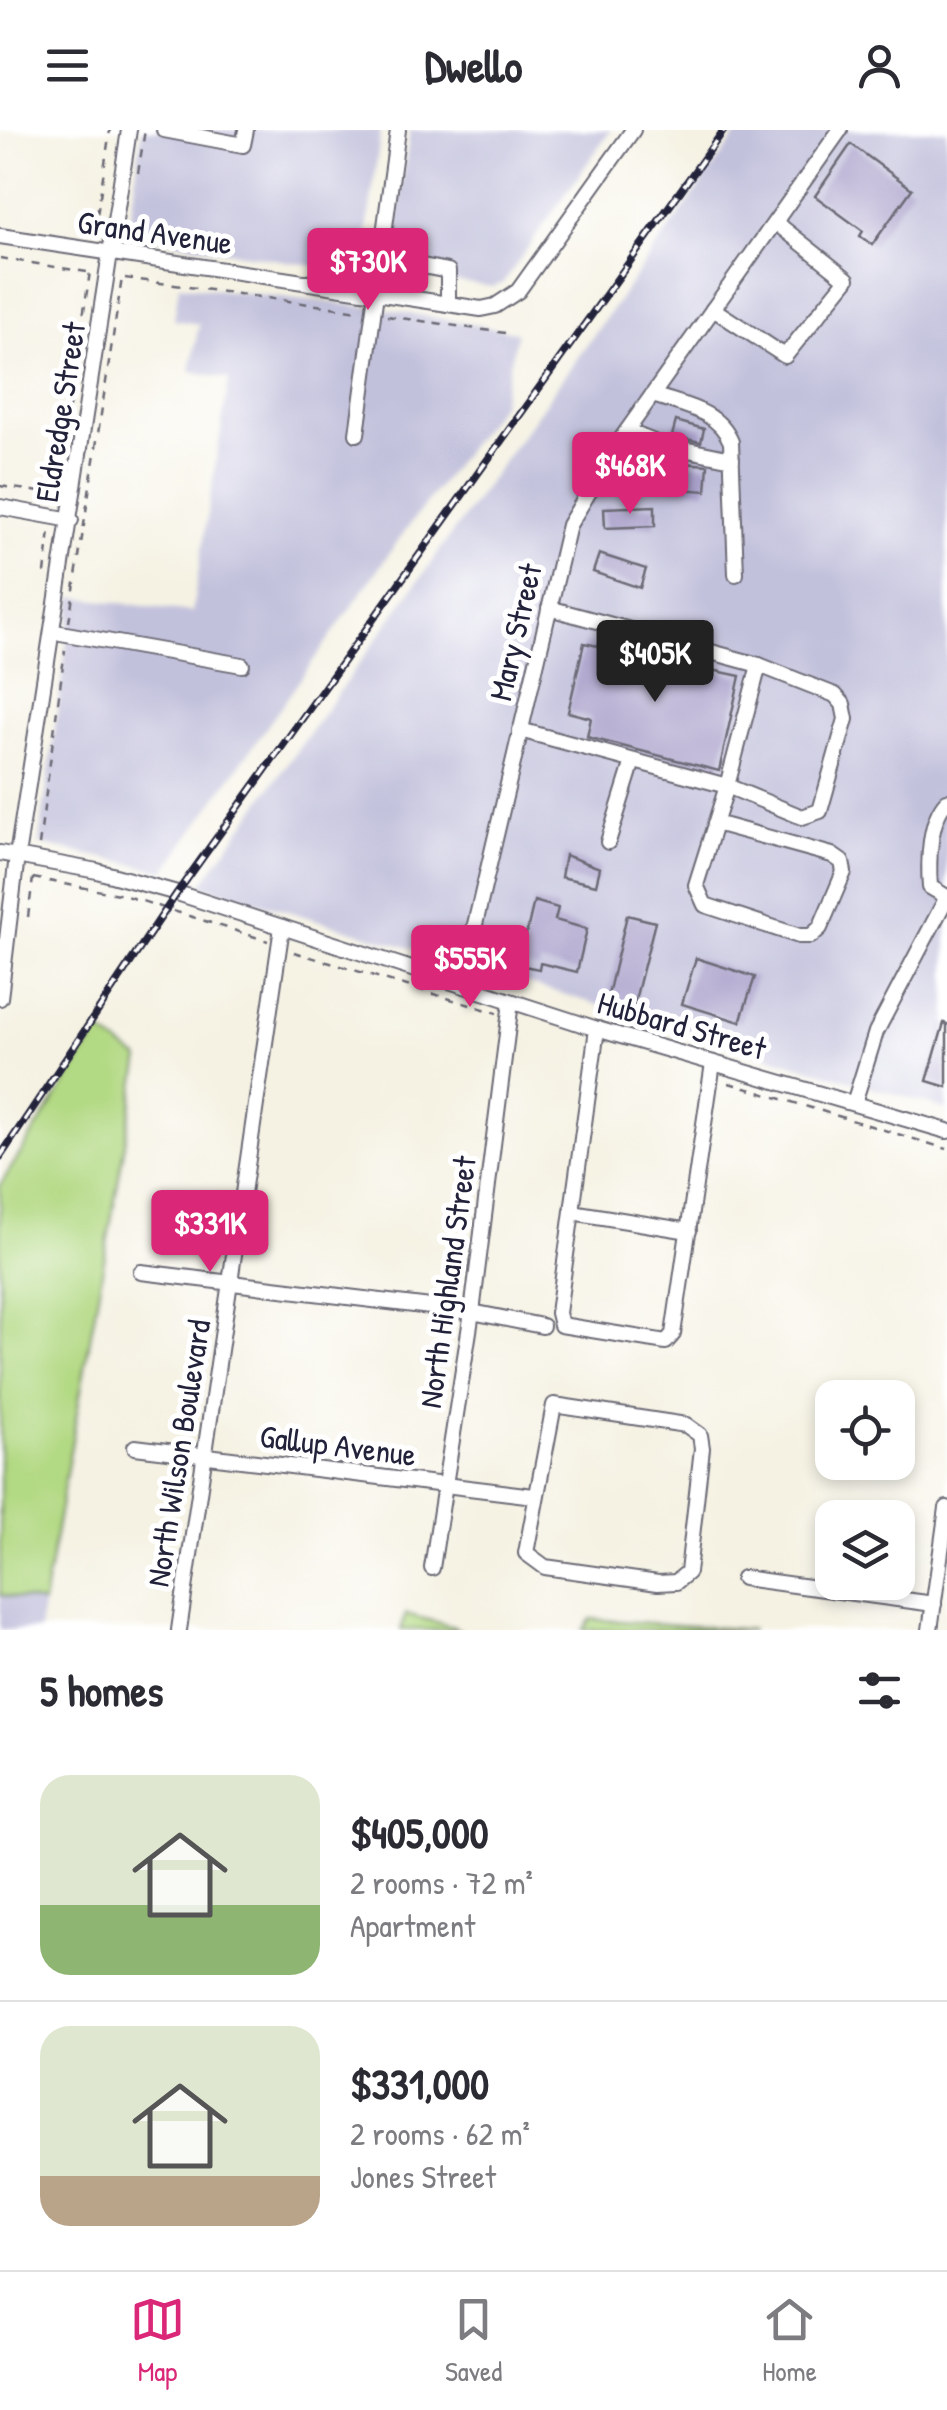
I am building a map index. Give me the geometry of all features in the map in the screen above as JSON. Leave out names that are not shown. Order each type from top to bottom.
[{"type":"street","name":"Eldredge Street","points":[[0,998],[17,856],[61,633],[70,520],[115,277],[112,253],[128,130]]},
{"type":"street","points":[[164,130],[244,144],[246,130]]},
{"type":"street","points":[[356,434],[398,130]]},
{"type":"street","name":"Grand Avenue","points":[[0,236],[448,304],[496,306],[518,291],[633,130]]},
{"type":"street","name":"Mary Street","points":[[460,984],[569,525],[627,430],[840,130]]},
{"type":"street","points":[[714,309],[785,356],[847,278],[776,222]]},
{"type":"street","points":[[392,260],[448,271],[448,304]]},
{"type":"street","points":[[653,395],[710,414],[724,426],[732,459],[736,574]]},
{"type":"street","points":[[627,430],[659,444],[732,459]]},
{"type":"street","points":[[0,507],[70,520]]},
{"type":"street","points":[[520,730],[726,786],[802,817],[820,810],[846,719],[843,704],[835,694],[759,665],[549,608]]},
{"type":"street","points":[[61,633],[242,665]]},
{"type":"street","points":[[715,823],[832,855],[842,862],[844,872],[820,928],[811,936],[799,936],[706,906],[696,884],[759,665]]},
{"type":"street","points":[[608,842],[633,760]]},
{"type":"street","points":[[854,1103],[876,1032],[947,897],[930,887],[928,862],[946,799]]},
{"type":"street","name":"Hubbard Street","points":[[0,853],[97,871],[460,984],[510,1009],[597,1029],[712,1071],[854,1103],[947,1131]]},
{"type":"street","name":"North Wilson Boulevard","points":[[179,1630],[282,927]]},
{"type":"street","name":"North Highland Street","points":[[432,1568],[472,1312],[510,1009]]},
{"type":"street","points":[[597,1029],[558,1313],[561,1326],[666,1342],[672,1334],[712,1071]]},
{"type":"street","points":[[572,1212],[688,1231]]},
{"type":"street","points":[[141,1272],[472,1312],[542,1326]]},
{"type":"street","points":[[554,1405],[686,1425],[700,1435],[702,1448],[688,1572],[676,1582],[546,1567],[526,1553],[534,1496],[554,1405]]},
{"type":"street","name":"Gallup Avenue","points":[[135,1447],[534,1496]]},
{"type":"street","points":[[930,1630],[947,1508]]},
{"type":"street","points":[[743,1578],[934,1604]]},
{"type":"path","points":[[95,229],[110,130]]},
{"type":"path","points":[[0,258],[90,272],[52,516]]},
{"type":"path","points":[[36,860],[61,633],[115,277],[505,334]]},
{"type":"path","points":[[0,486],[55,494]]},
{"type":"path","points":[[28,916],[34,878],[123,895],[279,945],[510,1009]]},
{"type":"path","points":[[712,1071],[947,1149]]},
{"type":"shaded area","points":[[142,130],[381,130],[361,274],[128,234]]},
{"type":"shaded area","points":[[410,130],[611,130],[503,283],[493,287],[390,272]]},
{"type":"shaded area","points":[[740,130],[947,130],[947,1110],[201,885]]},
{"type":"shaded area","points":[[179,285],[384,309],[517,332],[501,404],[405,531],[165,871],[39,844],[73,597],[192,612],[229,379],[190,371],[199,324],[174,320]]},
{"type":"shaded area","points":[[0,1482],[61,1491],[39,1630],[0,1630]]},
{"type":"green space","points":[[99,1031],[140,1059],[43,1603],[0,1595],[0,1185]]},
{"type":"green space","points":[[406,1614],[454,1627],[459,1630],[401,1630]]},
{"type":"green space","points":[[591,1619],[752,1630],[583,1630]]},
{"type":"building","points":[[851,144],[912,189],[872,245],[860,236],[863,231],[815,196]]},
{"type":"building","points":[[676,421],[704,429],[701,442],[672,436]]},
{"type":"building","points":[[655,461],[708,465],[706,491],[653,487]]},
{"type":"building","points":[[655,506],[655,526],[605,528],[604,508]]},
{"type":"building","points":[[599,554],[646,569],[640,588],[593,572]]},
{"type":"building","points":[[584,643],[740,676],[719,771],[587,737],[591,718],[568,712]]},
{"type":"building","points":[[565,855],[600,868],[596,885],[561,877]]},
{"type":"building","points":[[534,901],[558,908],[555,920],[587,929],[577,972],[540,963],[539,969],[519,965]]},
{"type":"building","points":[[627,915],[655,922],[632,1012],[607,999]]},
{"type":"building","points":[[696,958],[755,977],[740,1022],[682,1004]]},
{"type":"building","points":[[944,1023],[947,1024],[947,1087],[927,1081]]},
{"type":"railway","points":[[0,1157],[177,893],[724,130]]}]
